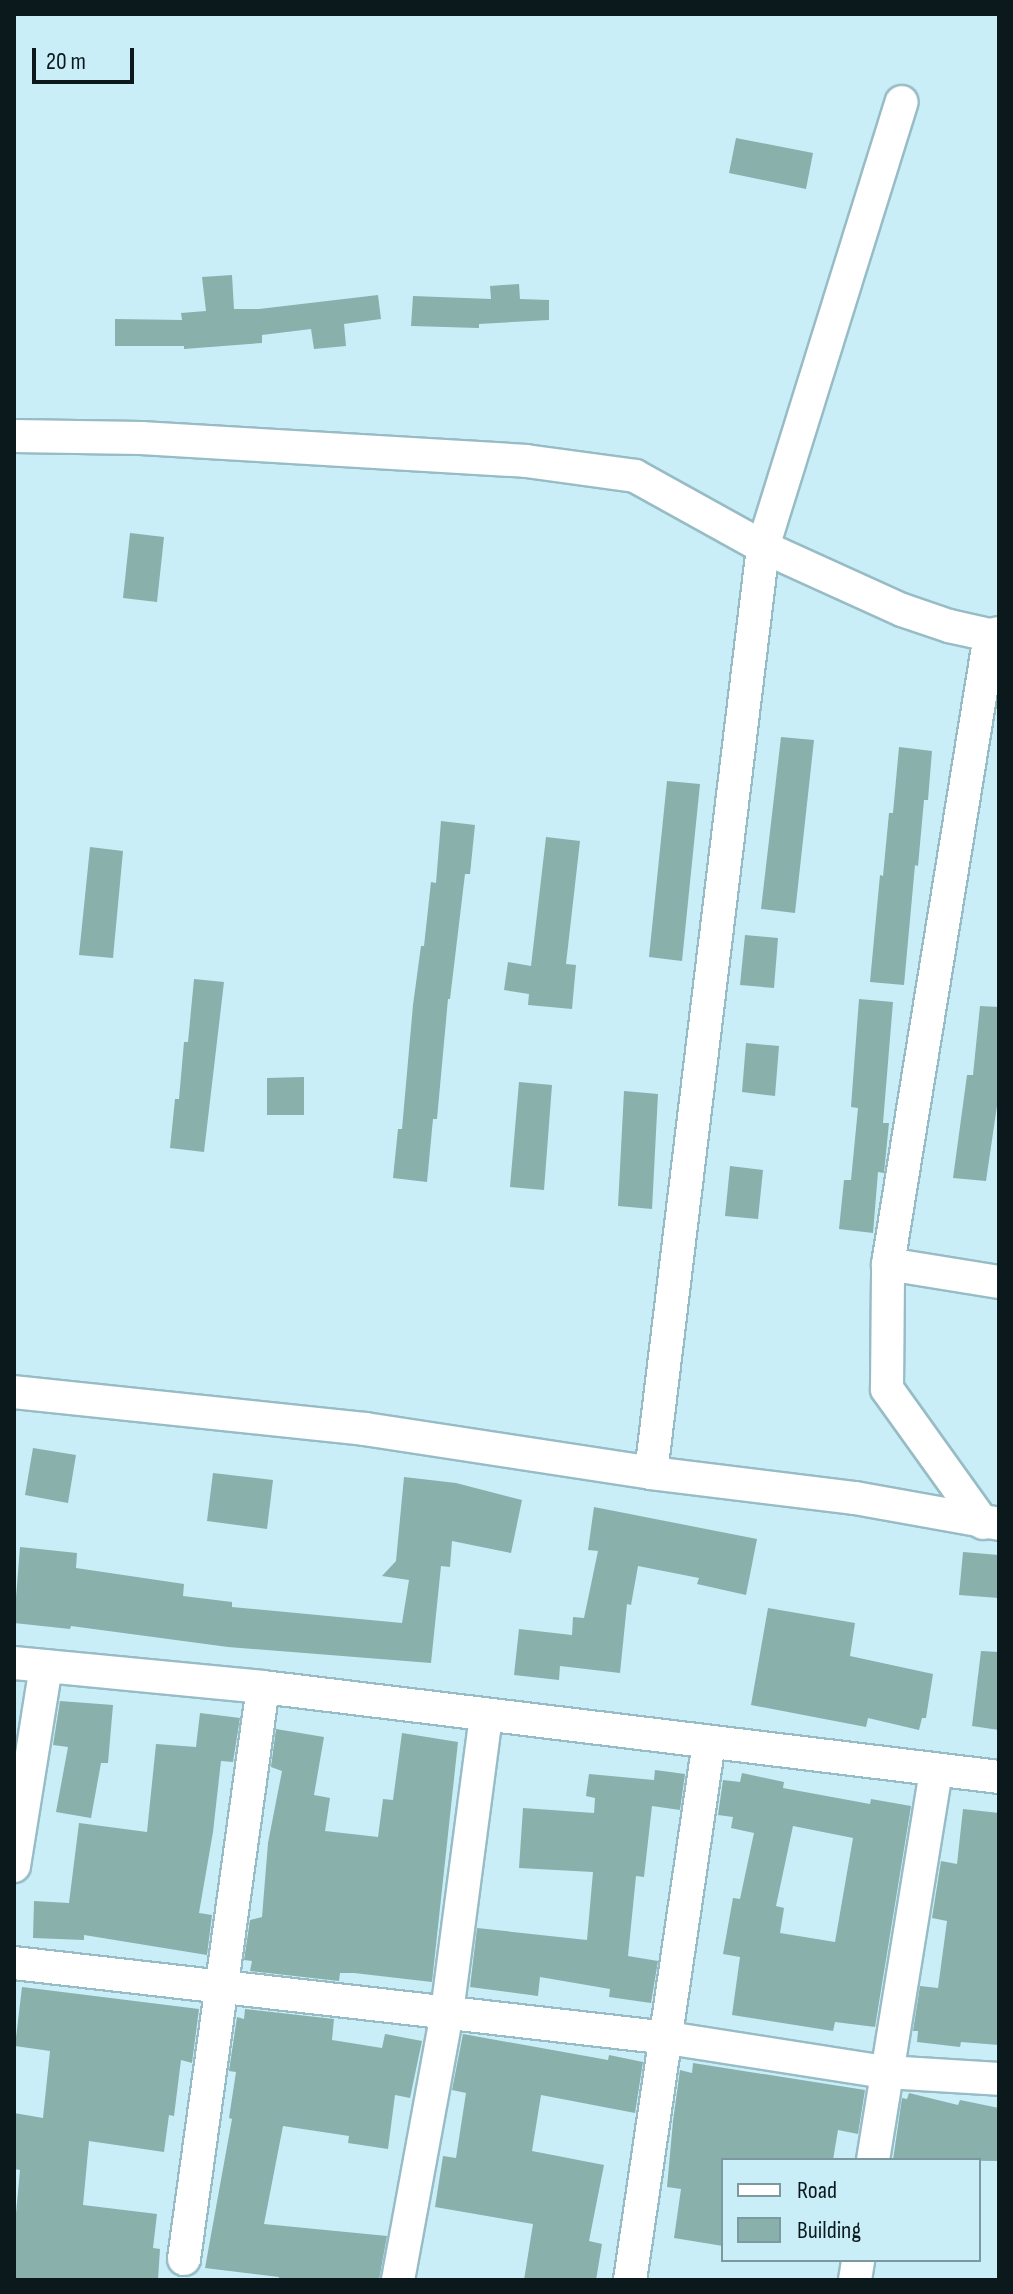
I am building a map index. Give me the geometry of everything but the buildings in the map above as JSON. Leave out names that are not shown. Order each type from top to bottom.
[{"type":"street","points":[[651,1473],[763,547],[902,102]]},
{"type":"street","points":[[14,436],[141,438],[526,461],[635,476],[763,547],[902,610],[994,634],[989,701],[888,1264],[887,1389],[991,1523]]},
{"type":"street","points":[[888,1264],[999,1282]]},
{"type":"street","points":[[14,1392],[365,1429],[651,1473],[855,1498],[991,1523]]},
{"type":"street","points":[[14,1663],[263,1687],[999,1777]]},
{"type":"street","points":[[14,1866],[46,1667]]},
{"type":"street","points":[[184,2259],[263,1687]]},
{"type":"street","points":[[398,2280],[447,2012],[486,1716]]},
{"type":"street","points":[[630,2280],[668,2038],[709,1742]]},
{"type":"street","points":[[873,2158],[936,1771]]},
{"type":"street","points":[[14,1963],[668,2038],[886,2072],[999,2079]]}]
